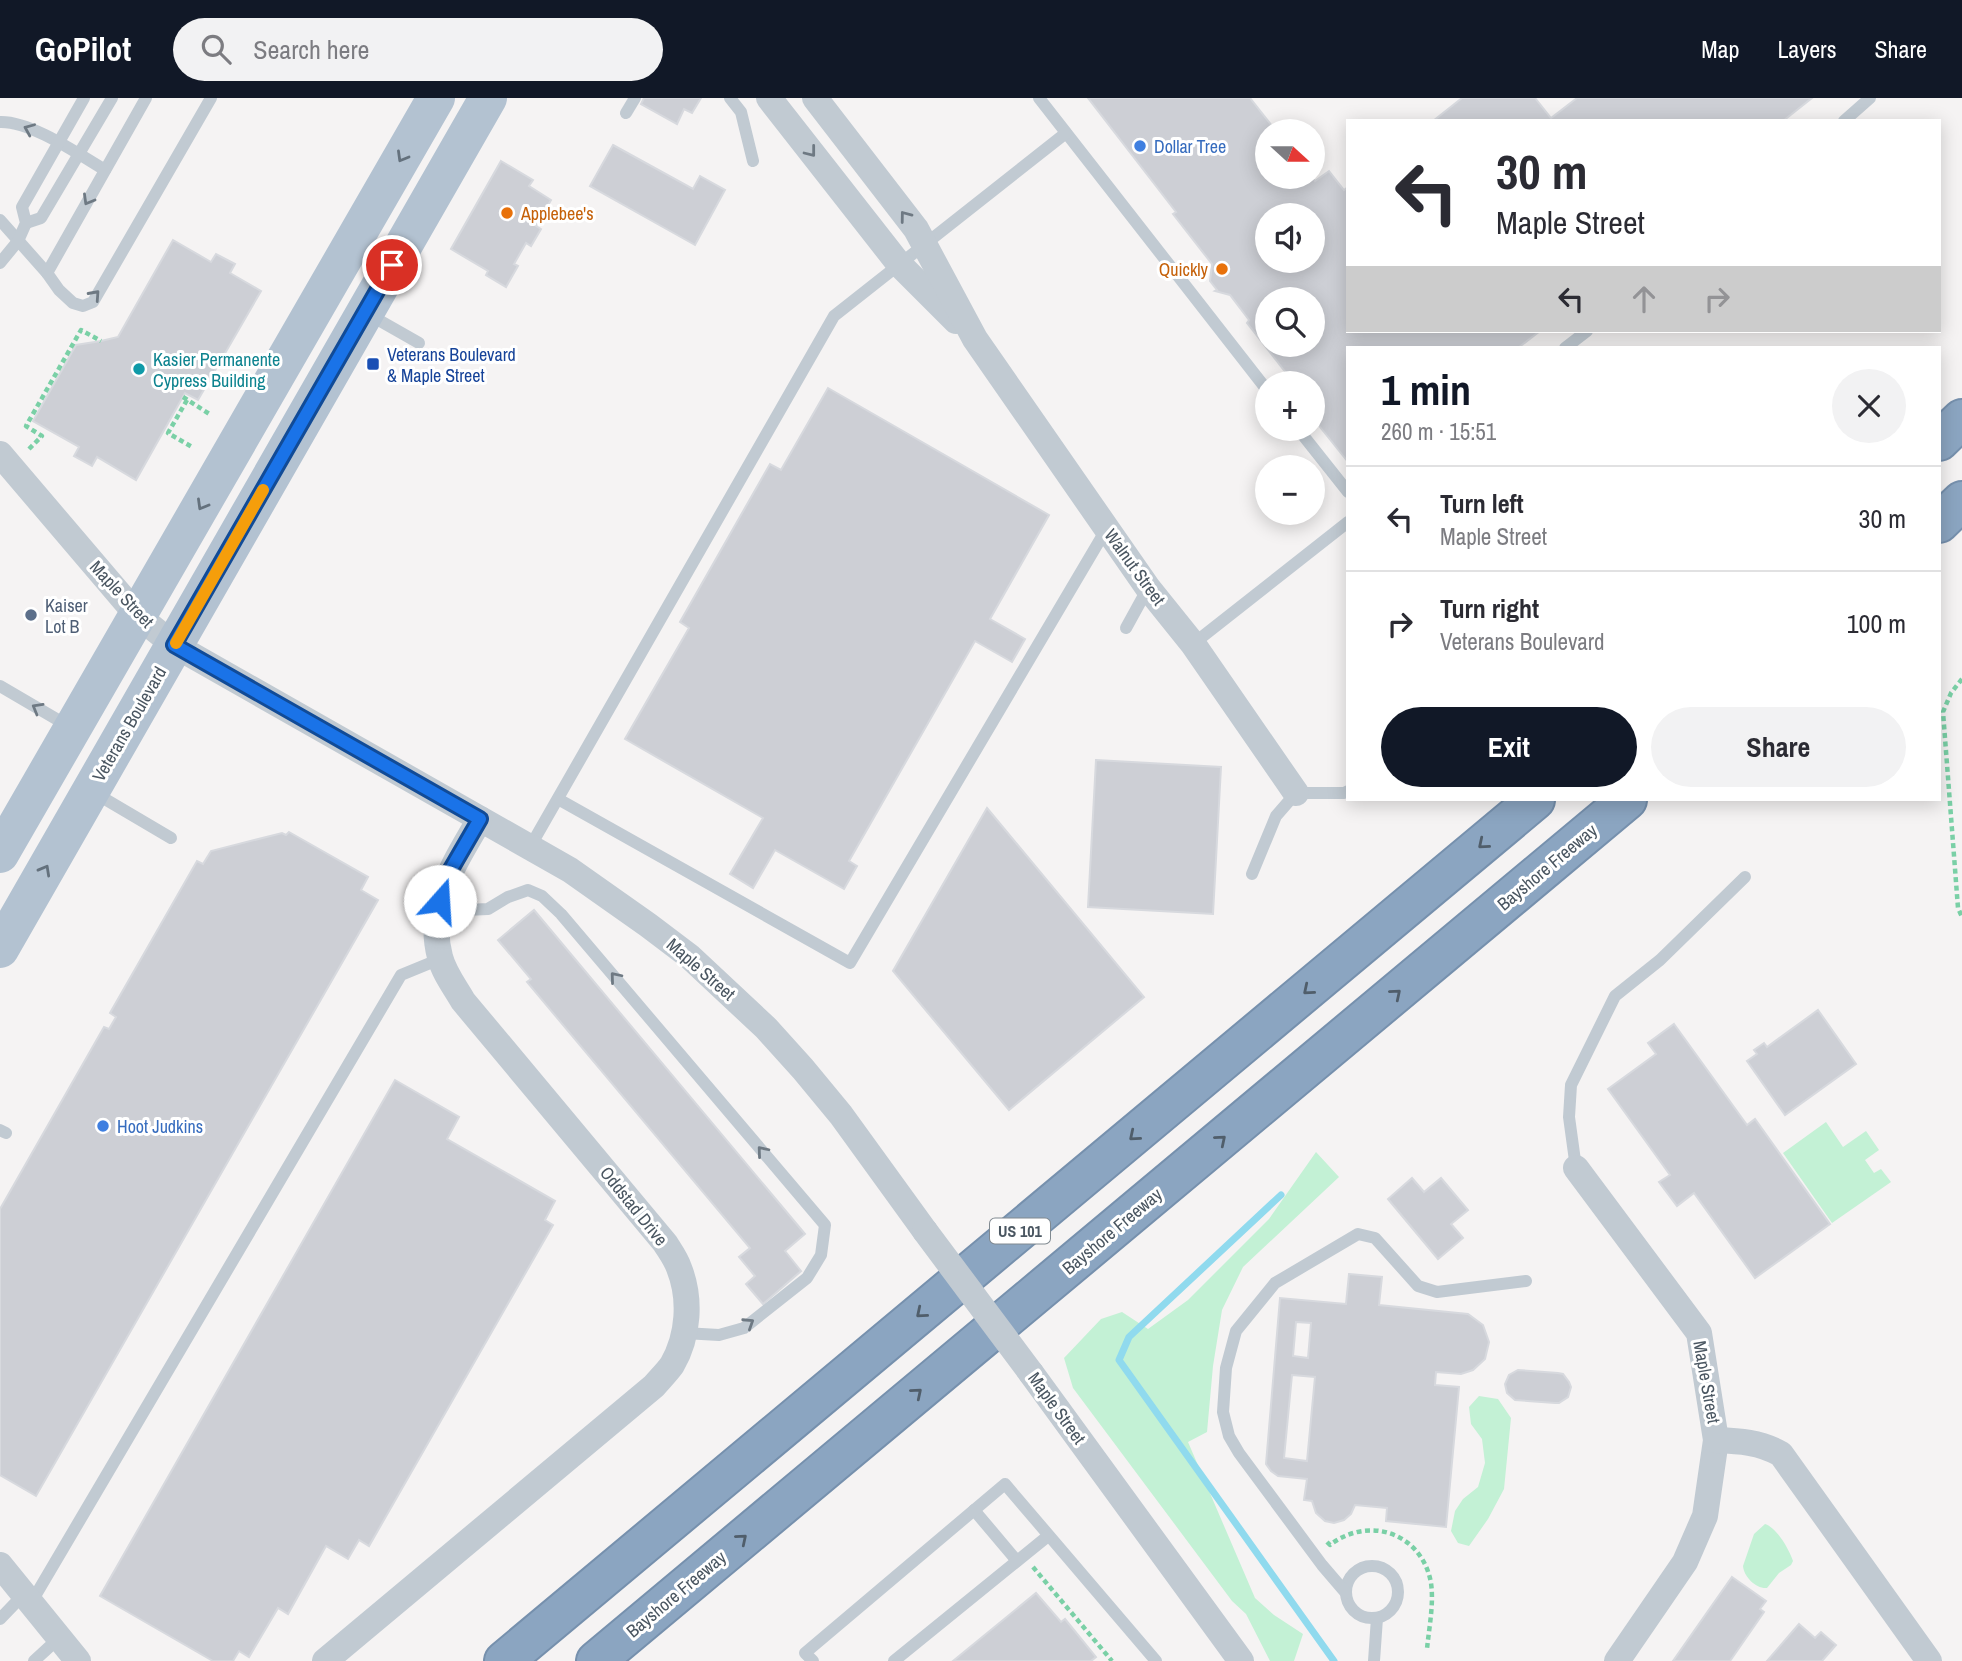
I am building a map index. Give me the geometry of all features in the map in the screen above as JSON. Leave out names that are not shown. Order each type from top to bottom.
[{"type":"highway","points":[[1941,439],[1962,419]]},
{"type":"highway","points":[[1941,521],[1962,501]]},
{"type":"highway","name":"US 101","points":[[504,1661],[1534,801]]},
{"type":"highway","name":"Bayshore Freeway","points":[[596,1661],[1626,801]]},
{"type":"main road","points":[[6,939],[8,883],[0,853],[436,98]]},
{"type":"main road","name":"Veterans Boulevard","points":[[6,939],[488,98]]},
{"type":"street","name":"Walnut Street","points":[[769,98],[899,264],[975,339]]},
{"type":"street","name":"Walnut Street","points":[[815,98],[916,229],[975,339],[1296,793]]},
{"type":"street","name":"Maple Street","points":[[0,454],[138,616],[174,645],[570,870],[689,956],[766,1028],[841,1115],[1241,1661]]},
{"type":"street","name":"Oddstad Drive","points":[[325,1661],[654,1386],[671,1365],[682,1343],[687,1317],[686,1292],[678,1266],[666,1243],[463,1001],[440,959],[436,934],[438,904],[447,876],[480,819]]},
{"type":"street","name":"Maple Street","points":[[1576,1168],[1699,1333],[1716,1440],[1751,1442],[1781,1454],[1929,1661]]},
{"type":"street","points":[[1617,1661],[1685,1562],[1704,1516],[1716,1440]]},
{"type":"street","points":[[0,1565],[78,1661]]},
{"type":"lane","points":[[0,263],[18,241],[26,223],[22,207],[84,98]]},
{"type":"lane","points":[[26,223],[41,218],[112,98]]},
{"type":"lane","points":[[47,272],[146,98]]},
{"type":"lane","points":[[0,220],[73,303],[83,306],[93,302],[211,98]]},
{"type":"lane","points":[[626,113],[635,98]]},
{"type":"lane","points":[[730,98],[741,112],[753,161]]},
{"type":"lane","points":[[1039,98],[1255,375]]},
{"type":"lane","points":[[1846,119],[1870,98]]},
{"type":"lane","points":[[0,122],[11,122],[57,142],[105,170]]},
{"type":"lane","points":[[530,847],[834,316],[1066,133]]},
{"type":"lane","points":[[365,312],[419,343]]},
{"type":"lane","points":[[1568,346],[1584,333]]},
{"type":"lane","points":[[1308,441],[1346,489]]},
{"type":"lane","points":[[1193,645],[1346,524]]},
{"type":"lane","points":[[558,799],[850,963],[1107,527]]},
{"type":"lane","points":[[1126,628],[1149,588]]},
{"type":"lane","points":[[0,687],[73,729]]},
{"type":"lane","points":[[90,791],[171,838]]},
{"type":"lane","points":[[1252,874],[1276,816],[1296,793],[1346,792]]},
{"type":"lane","points":[[1576,1168],[1569,1117],[1572,1085],[1615,996],[1660,960],[1745,877]]},
{"type":"lane","points":[[440,901],[465,910],[488,909],[508,897],[528,890],[542,897],[561,914],[825,1225],[821,1255],[807,1278],[744,1328],[719,1335],[684,1333]]},
{"type":"lane","points":[[0,1619],[27,1599],[401,975],[440,959]]},
{"type":"lane","points":[[1346,1593],[1239,1453],[1229,1436],[1223,1412],[1226,1368],[1236,1331],[1275,1283],[1358,1234],[1375,1238],[1418,1286],[1437,1292],[1527,1281]]},
{"type":"lane","points":[[804,1658],[1005,1484],[1156,1661]]},
{"type":"lane","points":[[974,1510],[1020,1558]]},
{"type":"lane","points":[[894,1661],[1048,1535]]},
{"type":"lane","points":[[1365,1566],[1376,1566],[1385,1570],[1393,1577],[1397,1586],[1394,1606],[1387,1614],[1377,1618],[1358,1615],[1350,1608],[1346,1593],[1349,1578],[1365,1566]]},
{"type":"lane","points":[[1374,1661],[1377,1618]]},
{"type":"lane","points":[[34,1661],[60,1638]]},
{"type":"path","points":[[29,449],[42,436],[26,426],[81,330],[102,341]]},
{"type":"path","points":[[192,447],[168,433],[185,399],[211,415]]},
{"type":"path","points":[[1962,679],[1951,692],[1943,712],[1958,908],[1962,917]]},
{"type":"path","points":[[1323,1537],[1330,1545],[1355,1531],[1380,1530],[1403,1539],[1412,1546],[1425,1565],[1431,1584],[1427,1649]]},
{"type":"path","points":[[1020,1558],[1112,1661]]},
{"type":"green space","points":[[1826,1122],[1843,1147],[1866,1131],[1879,1150],[1865,1160],[1874,1173],[1881,1169],[1891,1182],[1832,1223],[1783,1153]]},
{"type":"green space","points":[[1316,1152],[1339,1177],[1243,1267],[1222,1310],[1207,1432],[1188,1442],[1255,1598],[1274,1615],[1303,1634],[1294,1661],[1270,1661],[1246,1614],[1232,1601],[1073,1388],[1064,1358],[1101,1319],[1122,1312],[1148,1329],[1188,1300],[1269,1219]]},
{"type":"green space","points":[[1479,1396],[1498,1399],[1511,1418],[1504,1489],[1469,1546],[1458,1543],[1451,1531],[1455,1511],[1463,1499],[1478,1487],[1485,1463],[1482,1439],[1471,1424],[1469,1407]]},
{"type":"green space","points":[[1765,1524],[1778,1534],[1793,1561],[1767,1588],[1751,1582],[1743,1566],[1754,1534]]},
{"type":"building","points":[[644,98],[701,98],[692,113],[684,109],[677,124],[641,104]]},
{"type":"building","points":[[1088,98],[1250,98],[1267,119],[1255,119],[1255,189],[1325,189],[1325,174],[1329,171],[1344,190],[1346,188],[1346,333],[1537,333],[1521,346],[1346,346],[1346,460],[1325,433],[1325,371],[1285,371],[1274,357],[1325,357],[1325,287],[1255,287],[1255,333],[1247,323],[1249,320],[1230,295],[1215,291],[1217,290],[1210,281],[1212,264],[1173,214],[1176,212]]},
{"type":"building","points":[[1462,98],[1535,98],[1551,118],[1577,98],[1812,98],[1786,119],[1436,119]]},
{"type":"building","points":[[613,145],[693,189],[700,176],[725,190],[695,245],[590,186]]},
{"type":"building","name":"Applebee's","points":[[501,161],[533,180],[529,186],[551,200],[536,226],[541,229],[531,246],[526,243],[514,264],[518,266],[506,287],[486,275],[488,271],[451,249]]},
{"type":"building","name":"Kasier Permanente Cypress Building","points":[[173,240],[211,262],[216,254],[235,264],[230,273],[261,291],[198,400],[185,393],[136,480],[97,457],[92,466],[74,456],[79,447],[33,421],[76,345],[118,337]]},
{"type":"building","points":[[828,388],[1049,515],[990,619],[1025,639],[1012,662],[975,641],[849,861],[857,866],[844,889],[775,850],[753,888],[730,874],[763,818],[625,739],[689,628],[680,622],[770,464],[781,470]]},
{"type":"building","points":[[1096,760],[1221,767],[1213,914],[1088,907]]},
{"type":"building","points":[[987,808],[1144,997],[1009,1110],[893,971]]},
{"type":"building","points":[[289,832],[368,877],[361,890],[378,900],[36,1496],[0,1475],[0,1209],[104,1027],[109,1029],[116,1017],[110,1013],[197,861],[203,864],[211,851],[282,833],[286,835]]},
{"type":"building","points":[[534,910],[805,1234],[785,1251],[801,1271],[763,1304],[746,1284],[755,1276],[739,1257],[750,1248],[527,982],[531,979],[498,940]]},
{"type":"building","points":[[1818,1010],[1856,1064],[1785,1115],[1747,1061],[1757,1054],[1754,1050],[1764,1043],[1767,1047]]},
{"type":"building","points":[[1674,1024],[1747,1125],[1755,1119],[1830,1224],[1755,1278],[1694,1193],[1677,1206],[1659,1182],[1670,1175],[1608,1089],[1656,1054],[1648,1043]]},
{"type":"building","points":[[395,1080],[459,1117],[447,1139],[555,1201],[545,1220],[553,1225],[369,1546],[359,1540],[348,1559],[326,1546],[288,1614],[278,1608],[249,1657],[239,1651],[233,1661],[213,1661],[100,1596]]},
{"type":"building","points":[[1412,1178],[1424,1192],[1441,1178],[1468,1210],[1451,1224],[1463,1238],[1438,1259],[1388,1199]]},
{"type":"building","points":[[1349,1274],[1382,1277],[1379,1305],[1468,1314],[1483,1325],[1489,1342],[1485,1359],[1473,1370],[1461,1374],[1436,1372],[1435,1385],[1459,1387],[1446,1527],[1386,1521],[1387,1508],[1355,1505],[1344,1520],[1334,1523],[1325,1521],[1316,1513],[1312,1501],[1304,1500],[1307,1479],[1278,1476],[1266,1464],[1280,1298],[1346,1304]],"holes":[[[1296,1322],[1311,1323],[1308,1358],[1293,1356]],[[1292,1375],[1315,1377],[1307,1461],[1284,1458]]]},
{"type":"building","points":[[1518,1370],[1563,1374],[1571,1387],[1568,1397],[1559,1403],[1515,1400],[1507,1393],[1505,1384],[1509,1375]]},
{"type":"building","points":[[1732,1577],[1766,1601],[1760,1609],[1764,1612],[1730,1661],[1673,1661]]},
{"type":"building","points":[[1036,1593],[1061,1622],[1065,1619],[1096,1657],[1091,1661],[953,1661]]},
{"type":"building","points":[[1799,1624],[1815,1638],[1821,1632],[1836,1645],[1822,1661],[1767,1661]]},
{"type":"waterway","points":[[1281,1195],[1129,1337],[1119,1360],[1334,1661]]},
{"type":"slow traffic","points":[[176,643],[263,490]]},
{"type":"place","name":"Dollar Tree","points":[[1140,146]]},
{"type":"place","name":"Applebee's","points":[[507,213]]},
{"type":"place","name":"Quickly","points":[[1222,269]]},
{"type":"place","name":"Veterans Boulevard & Maple Street","points":[[373,364]]},
{"type":"place","name":"Kasier Permanente Cypress Building","points":[[139,369]]},
{"type":"place","name":"Kaiser Lot B","points":[[31,615]]},
{"type":"place","name":"Hoot Judkins","points":[[103,1126]]},
{"type":"route","points":[[392,265],[174,645],[480,819],[447,876],[440,901]]}]
